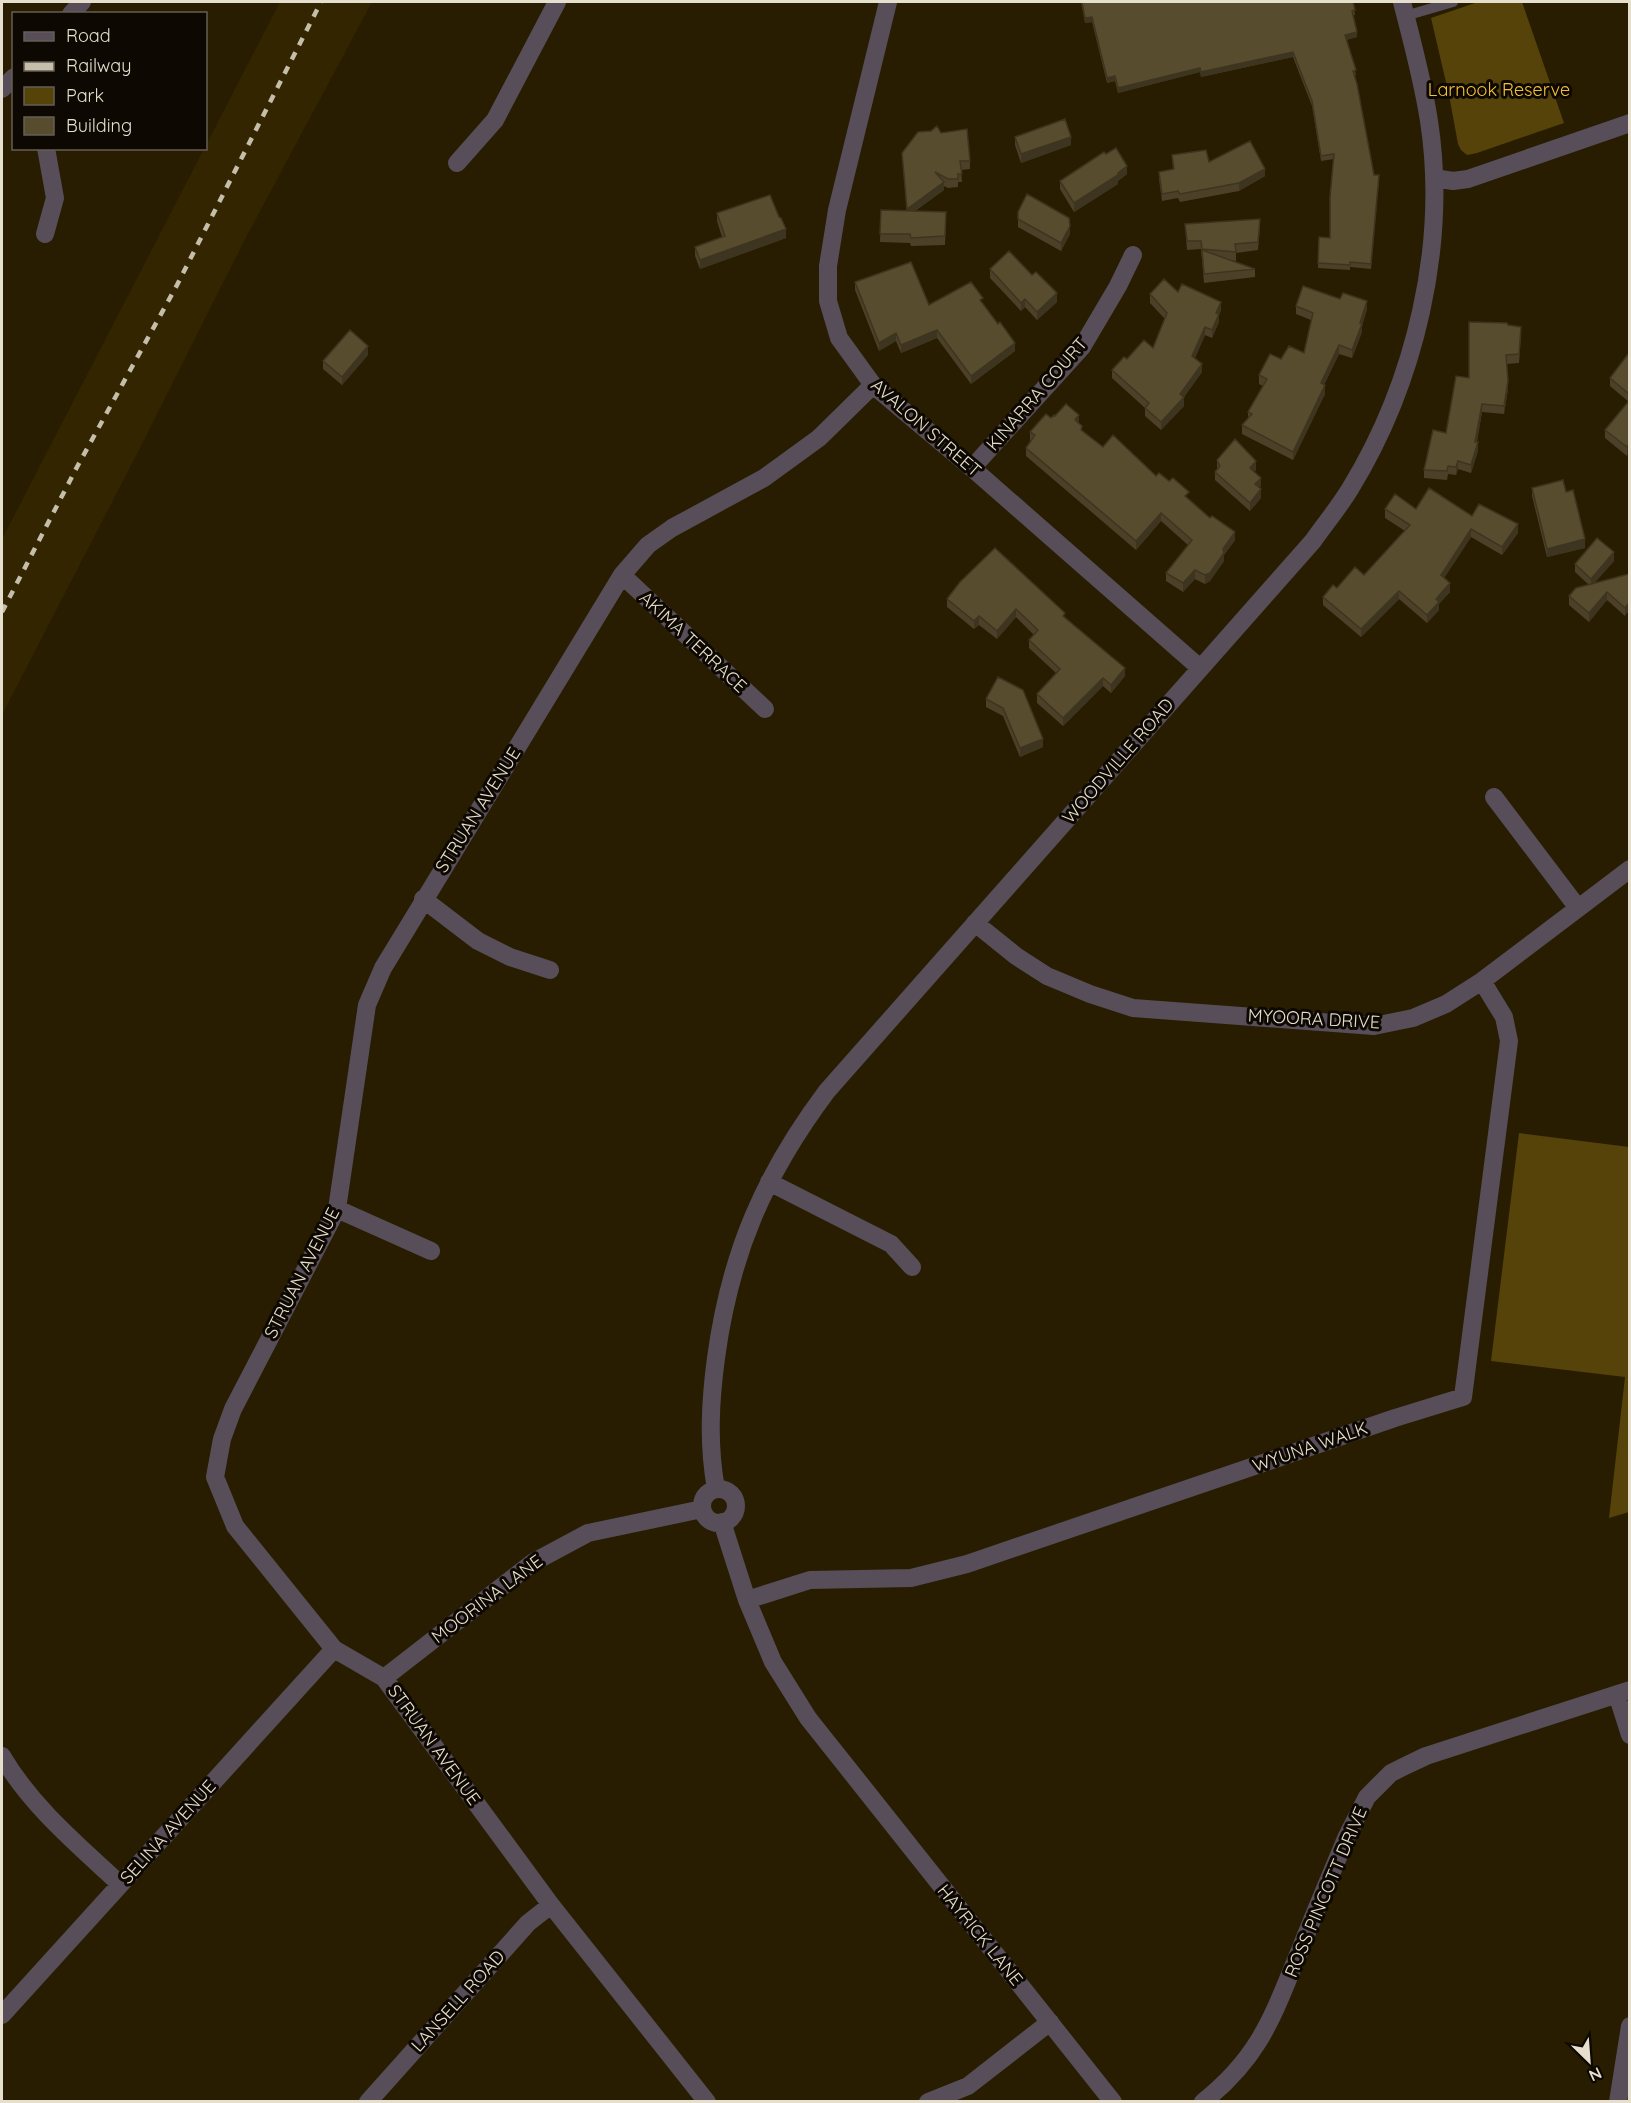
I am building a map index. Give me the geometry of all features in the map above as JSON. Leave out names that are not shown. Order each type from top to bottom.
[{"type":"street","points":[[457,163],[495,120],[557,2]]},
{"type":"street","name":"AVALON STREET","points":[[888,2],[837,210],[828,266],[828,301],[839,338],[873,385],[972,468],[1200,668]]},
{"type":"street","name":"WOODVILLE ROAD","points":[[716,1489],[711,1464],[709,1416],[719,1334],[727,1292],[748,1227],[769,1182],[806,1118],[827,1091],[1313,541],[1350,489],[1384,425],[1414,341],[1426,287],[1431,247],[1434,178],[1432,142],[1426,101],[1404,9]]},
{"type":"street","points":[[1434,178],[1453,181],[1468,179],[1629,123]]},
{"type":"street","points":[[45,234],[55,198],[46,150]]},
{"type":"street","name":"KINARRA COURT","points":[[972,468],[1082,347],[1118,286],[1133,255]]},
{"type":"street","name":"STRUAN AVENUE","points":[[707,2102],[551,1905],[384,1678],[334,1649],[235,1526],[215,1478],[222,1439],[233,1409],[337,1209],[367,1005],[383,968],[423,899],[622,574],[648,545],[672,528],[764,478],[819,438],[873,385]]},
{"type":"street","name":"AKIMA TERRACE","points":[[622,574],[765,710]]},
{"type":"street","points":[[1494,797],[1578,908]]},
{"type":"street","name":"MYOORA DRIVE","points":[[975,923],[1016,956],[1047,976],[1090,994],[1133,1008],[1374,1026],[1413,1018],[1446,1004],[1482,981],[1629,869]]},
{"type":"street","points":[[423,899],[478,941],[510,957],[550,970]]},
{"type":"street","name":"WYUNA WALK","points":[[747,1600],[810,1580],[911,1578],[967,1564],[1463,1397],[1509,1041],[1504,1017],[1482,981]]},
{"type":"street","points":[[769,1182],[891,1244],[912,1267]]},
{"type":"street","points":[[337,1209],[431,1251]]},
{"type":"street","points":[[716,1489],[729,1492],[735,1501],[732,1516],[722,1522],[711,1521],[702,1509],[705,1495],[716,1489]]},
{"type":"street","name":"MOORINA LANE","points":[[384,1678],[532,1563],[588,1533],[702,1509]]},
{"type":"street","points":[[722,1522],[747,1600]]},
{"type":"street","name":"HAYRICK LANE","points":[[747,1600],[772,1662],[808,1718],[1113,2102]]},
{"type":"street","name":"SELINA AVENUE","points":[[2,2015],[334,1649]]},
{"type":"street","points":[[1623,1692],[1629,1735]]},
{"type":"street","name":"ROSS PINCOTT DRIVE","points":[[1203,2102],[1221,2088],[1241,2067],[1270,2023],[1347,1836],[1359,1810],[1380,1784],[1392,1773],[1426,1756],[1623,1692]]},
{"type":"street","points":[[2,1756],[10,1770],[47,1815],[120,1884]]},
{"type":"street","name":"LANSELL ROAD","points":[[368,2102],[528,1923],[551,1905]]},
{"type":"street","points":[[928,2102],[968,2086],[1050,2022]]},
{"type":"street","points":[[1618,2102],[1629,2026]]},
{"type":"lane","points":[[1404,9],[1453,2]]},
{"type":"shaded area","points":[[280,2],[372,2],[243,243],[2,715],[2,539],[203,150],[207,150],[207,143]]},
{"type":"green space","name":"Larnook Reserve","points":[[1478,2],[1522,2],[1564,123],[1467,155],[1458,144],[1431,18]]},
{"type":"green space","points":[[1519,1133],[1629,1147],[1629,1512],[1609,1518],[1625,1377],[1491,1361]]},
{"type":"building","points":[[1082,2],[1353,2],[1355,10],[1352,11],[1357,32],[1345,35],[1356,70],[1353,71],[1374,175],[1379,175],[1371,264],[1318,263],[1319,237],[1330,238],[1330,197],[1334,154],[1321,156],[1312,101],[1293,52],[1201,72],[1200,68],[1118,88],[1115,76],[1107,78],[1092,17],[1085,18]]},
{"type":"building","points":[[1065,119],[1071,137],[1021,154],[1015,137]]},
{"type":"building","points":[[937,126],[941,133],[967,129],[970,161],[960,161],[962,174],[958,174],[958,179],[948,179],[935,172],[944,182],[907,209],[902,153],[918,132],[931,131]]},
{"type":"building","points":[[1250,141],[1265,169],[1239,183],[1180,194],[1178,191],[1162,194],[1159,172],[1174,169],[1172,155],[1206,150],[1209,162]]},
{"type":"building","points":[[1116,148],[1127,166],[1118,175],[1074,203],[1060,181],[1104,152],[1106,154]]},
{"type":"building","points":[[1027,194],[1069,218],[1070,226],[1061,243],[1018,219],[1018,212]]},
{"type":"building","points":[[770,195],[786,229],[700,260],[695,247],[725,236],[717,213]]},
{"type":"building","points":[[881,210],[946,212],[945,236],[911,238],[910,234],[880,234]]},
{"type":"building","points":[[1260,219],[1258,242],[1235,244],[1236,252],[1202,249],[1201,241],[1187,241],[1185,224]]},
{"type":"building","points":[[1202,250],[1255,269],[1204,274]]},
{"type":"building","points":[[1009,251],[1032,275],[1036,272],[1057,293],[1037,312],[1025,299],[1021,303],[990,269]]},
{"type":"building","points":[[911,262],[929,305],[971,282],[983,298],[980,300],[1015,343],[971,376],[937,330],[901,345],[896,333],[879,343],[855,282]]},
{"type":"building","points":[[1164,279],[1178,292],[1182,284],[1221,302],[1212,330],[1205,327],[1192,356],[1202,364],[1180,394],[1184,397],[1161,422],[1145,408],[1149,403],[1112,370],[1124,357],[1127,359],[1144,340],[1153,348],[1167,313],[1150,294]]},
{"type":"building","points":[[1303,286],[1340,299],[1343,293],[1367,301],[1360,323],[1362,324],[1352,350],[1339,345],[1321,383],[1325,385],[1293,452],[1242,425],[1252,414],[1248,412],[1267,379],[1259,375],[1270,354],[1281,359],[1289,346],[1304,353],[1313,313],[1296,306]]},
{"type":"building","points":[[1469,322],[1507,323],[1521,327],[1519,354],[1506,355],[1508,381],[1504,406],[1482,404],[1475,442],[1478,442],[1471,465],[1458,461],[1456,467],[1448,466],[1447,471],[1424,470],[1433,430],[1446,433],[1456,376],[1469,378]]},
{"type":"building","points":[[350,330],[368,346],[342,377],[323,361]]},
{"type":"building","points":[[1629,353],[1629,394],[1610,378]]},
{"type":"building","points":[[1628,402],[1629,444],[1627,447],[1605,430]]},
{"type":"building","points":[[1066,404],[1079,415],[1075,420],[1082,426],[1081,430],[1103,447],[1113,435],[1156,476],[1159,473],[1169,481],[1173,478],[1189,492],[1185,496],[1210,518],[1212,516],[1235,532],[1210,573],[1205,575],[1195,570],[1183,583],[1166,573],[1192,540],[1161,513],[1136,541],[1026,448],[1035,435],[1030,432],[1046,414],[1051,418],[1055,416]]},
{"type":"building","points":[[1235,439],[1256,461],[1250,468],[1261,478],[1255,484],[1261,489],[1250,503],[1215,472],[1220,466],[1217,460]]},
{"type":"building","points":[[1563,480],[1566,492],[1573,490],[1585,539],[1547,549],[1532,488]]},
{"type":"building","points":[[1429,488],[1472,516],[1479,504],[1518,524],[1502,547],[1471,529],[1441,575],[1450,583],[1436,599],[1439,602],[1427,615],[1399,591],[1361,629],[1323,597],[1333,585],[1337,588],[1355,567],[1364,575],[1410,525],[1385,509],[1395,494],[1416,509]]},
{"type":"building","points":[[1597,538],[1614,552],[1591,579],[1575,564]]},
{"type":"building","points":[[995,548],[1065,613],[1063,616],[1125,668],[1111,685],[1103,678],[1063,718],[1037,694],[1060,669],[1029,640],[1038,630],[1016,609],[997,631],[979,616],[974,621],[947,599],[960,582]]},
{"type":"building","points":[[1629,574],[1629,603],[1625,608],[1607,592],[1589,613],[1569,596],[1576,588]]},
{"type":"building","points":[[998,677],[1023,690],[1043,739],[1020,748],[1003,708],[986,699]]},
{"type":"railway","points":[[2,612],[77,467],[177,285],[321,2]]}]
